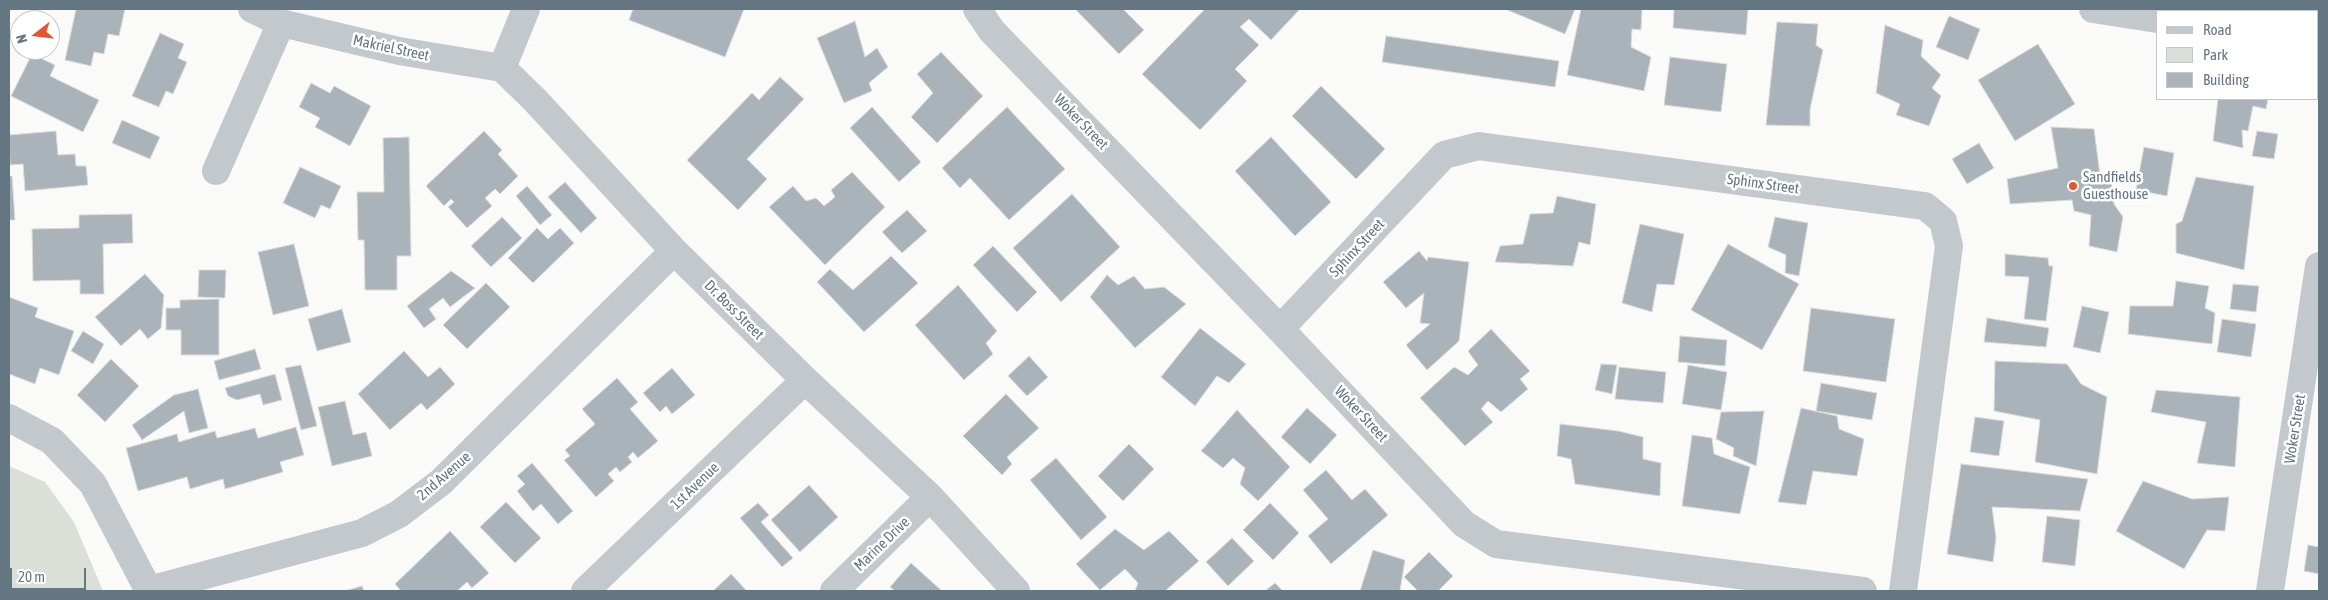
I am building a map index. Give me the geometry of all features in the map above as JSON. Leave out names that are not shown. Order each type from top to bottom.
[{"type":"street","name":"Makriel Street","points":[[252,9],[281,23],[399,52],[502,68]]},
{"type":"street","points":[[502,68],[526,9]]},
{"type":"street","name":"Woker Street","points":[[977,9],[992,31],[1280,329],[1464,524],[1496,544],[1863,591]]},
{"type":"street","points":[[2093,9],[2156,19]]},
{"type":"street","points":[[216,172],[281,23]]},
{"type":"street","name":"Dr. Boss Street","points":[[502,68],[535,100],[674,251],[805,380],[930,497],[1016,591]]},
{"type":"street","name":"Sphinx Street","points":[[1280,329],[1444,155],[1479,146],[1925,206],[1943,221],[1949,246],[1903,591]]},
{"type":"street","name":"2nd Avenue","points":[[149,590],[362,532],[399,514],[441,482],[674,251]]},
{"type":"street","name":"Woker Street","points":[[2270,591],[2319,266]]},
{"type":"street","name":"1st Avenue","points":[[585,591],[805,380]]},
{"type":"street","points":[[9,418],[52,441],[94,484],[149,590]]},
{"type":"street","name":"Marine Drive","points":[[834,591],[930,497]]},
{"type":"green space","points":[[9,466],[45,482],[74,522],[103,591],[9,591]]},
{"type":"building","points":[[76,9],[125,9],[119,36],[108,34],[104,54],[94,52],[91,66],[65,60]]},
{"type":"building","points":[[633,9],[744,9],[725,57],[629,20]]},
{"type":"building","points":[[1075,9],[1123,9],[1144,30],[1119,54]]},
{"type":"building","points":[[1205,9],[1300,9],[1271,40],[1249,19],[1240,27],[1259,45],[1235,69],[1247,81],[1200,130],[1142,74]]},
{"type":"building","points":[[1505,9],[1575,9],[1565,34]]},
{"type":"building","points":[[1581,9],[1642,9],[1641,30],[1632,29],[1631,47],[1651,57],[1644,91],[1567,75]]},
{"type":"building","points":[[1674,9],[1748,9],[1746,35],[1673,28]]},
{"type":"building","points":[[1949,16],[1980,29],[1968,60],[1936,47]]},
{"type":"building","points":[[855,21],[865,57],[877,48],[888,67],[869,83],[872,91],[844,103],[817,38]]},
{"type":"building","points":[[1777,22],[1818,24],[1816,45],[1823,50],[1810,109],[1810,126],[1766,125]]},
{"type":"building","points":[[1885,25],[1923,40],[1921,56],[1941,75],[1932,88],[1941,96],[1929,126],[1896,115],[1900,104],[1876,93]]},
{"type":"building","points":[[160,33],[184,44],[178,58],[187,62],[173,94],[166,91],[159,107],[132,96]]},
{"type":"building","points":[[1386,36],[1559,61],[1555,87],[1382,62]]},
{"type":"building","points":[[2038,44],[2075,104],[2015,141],[1978,80]]},
{"type":"building","points":[[941,52],[983,96],[937,143],[911,117],[933,93],[917,74]]},
{"type":"building","points":[[1670,57],[1727,64],[1721,112],[1664,105]]},
{"type":"building","points":[[29,60],[45,60],[55,65],[50,76],[99,100],[83,132],[11,96]]},
{"type":"building","points":[[780,77],[804,99],[747,159],[767,179],[738,210],[687,160],[752,93],[759,100]]},
{"type":"building","points":[[311,83],[330,93],[334,86],[371,106],[350,146],[315,127],[320,118],[299,107]]},
{"type":"building","points":[[1321,86],[1385,149],[1356,179],[1292,116]]},
{"type":"building","points":[[2218,100],[2268,100],[2266,109],[2253,106],[2248,131],[2242,130],[2243,148],[2213,141]]},
{"type":"building","points":[[872,107],[921,162],[899,182],[850,128]]},
{"type":"building","points":[[1007,107],[1065,169],[1009,220],[970,178],[960,188],[942,168]]},
{"type":"building","points":[[122,120],[160,137],[150,159],[112,143]]},
{"type":"building","points":[[2051,127],[2094,129],[2100,175],[2111,177],[2114,204],[2123,217],[2117,252],[2089,246],[2091,215],[2074,211],[2072,200],[2010,204],[2007,179],[2058,168]]},
{"type":"building","points":[[56,131],[58,155],[75,154],[76,166],[86,166],[88,185],[25,191],[23,164],[10,165],[9,135]]},
{"type":"building","points":[[484,131],[502,150],[498,154],[518,176],[500,194],[495,189],[485,198],[492,206],[467,228],[448,207],[454,202],[451,199],[444,206],[426,186]]},
{"type":"building","points":[[2257,131],[2278,134],[2274,159],[2252,156]]},
{"type":"building","points":[[409,137],[411,256],[397,256],[397,290],[365,290],[364,240],[358,240],[357,192],[384,192],[383,138]]},
{"type":"building","points":[[1271,137],[1331,202],[1295,236],[1235,171]]},
{"type":"building","points":[[1979,143],[1994,168],[1967,184],[1952,159]]},
{"type":"building","points":[[2144,147],[2174,153],[2167,196],[2136,190]]},
{"type":"building","points":[[300,167],[341,186],[330,209],[321,205],[315,218],[283,203]]},
{"type":"building","points":[[852,172],[885,207],[825,265],[769,207],[793,186],[806,201],[816,198],[824,206],[835,197],[831,190]]},
{"type":"building","points":[[9,176],[12,176],[15,220],[9,220]]},
{"type":"building","points":[[2196,177],[2254,186],[2244,270],[2176,253],[2176,224],[2182,221]]},
{"type":"building","points":[[565,182],[597,218],[581,233],[548,197]]},
{"type":"building","points":[[527,186],[552,215],[540,225],[516,196]]},
{"type":"building","points":[[1072,194],[1120,247],[1061,302],[1013,248]]},
{"type":"building","points":[[1557,196],[1596,204],[1590,245],[1579,242],[1573,266],[1495,262],[1500,246],[1523,244],[1530,214],[1553,213]]},
{"type":"building","points":[[907,210],[927,231],[902,253],[882,232]]},
{"type":"building","points":[[132,214],[133,243],[103,244],[104,294],[80,294],[80,280],[33,281],[32,229],[79,228],[79,215]]},
{"type":"building","points":[[502,217],[522,238],[491,267],[471,246]]},
{"type":"building","points":[[1775,217],[1808,223],[1799,276],[1785,273],[1786,255],[1768,247]]},
{"type":"building","points":[[1640,224],[1684,234],[1674,285],[1657,284],[1652,312],[1622,303]]},
{"type":"building","points":[[537,228],[548,239],[560,228],[574,243],[533,283],[508,258]]},
{"type":"building","points":[[294,244],[309,306],[273,315],[258,252]]},
{"type":"building","points":[[1728,244],[1799,284],[1762,350],[1691,310]]},
{"type":"building","points":[[993,246],[1037,292],[1017,312],[973,265]]},
{"type":"building","points":[[1419,251],[1427,261],[1428,257],[1469,262],[1459,341],[1427,370],[1406,345],[1430,324],[1420,323],[1424,293],[1406,308],[1383,282]]},
{"type":"building","points":[[2005,254],[2048,258],[2049,266],[2053,266],[2046,321],[2024,319],[2029,277],[2005,276]]},
{"type":"building","points":[[891,256],[918,283],[864,332],[817,282],[830,269],[853,290]]},
{"type":"building","points":[[199,270],[226,270],[225,298],[198,297]]},
{"type":"building","points":[[451,271],[475,288],[450,307],[443,298],[429,309],[436,319],[424,328],[407,306]]},
{"type":"building","points":[[145,274],[164,295],[161,328],[148,339],[140,329],[121,346],[95,317]]},
{"type":"building","points":[[1107,275],[1118,285],[1134,276],[1145,289],[1164,287],[1186,304],[1135,348],[1090,297]]},
{"type":"building","points":[[2176,281],[2209,286],[2205,308],[2215,313],[2212,344],[2128,334],[2130,306],[2173,306]]},
{"type":"building","points":[[486,283],[510,307],[467,349],[443,325]]},
{"type":"building","points":[[2233,284],[2259,286],[2256,312],[2230,309]]},
{"type":"building","points":[[958,285],[997,331],[986,343],[993,354],[964,380],[915,325]]},
{"type":"building","points":[[9,297],[38,308],[35,317],[74,331],[59,375],[40,368],[35,384],[9,374]]},
{"type":"building","points":[[219,299],[219,355],[181,355],[181,330],[166,330],[166,308],[180,308],[180,300]]},
{"type":"building","points":[[2082,306],[2109,312],[2100,353],[2073,347]]},
{"type":"building","points":[[1811,308],[1895,319],[1886,382],[1803,371]]},
{"type":"building","points":[[342,309],[351,342],[317,351],[308,319]]},
{"type":"building","points":[[1987,318],[2049,328],[2046,347],[1984,342]]},
{"type":"building","points":[[2222,319],[2256,324],[2251,357],[2217,352]]},
{"type":"building","points":[[1200,328],[1246,364],[1229,383],[1217,376],[1195,406],[1161,377]]},
{"type":"building","points":[[1491,329],[1530,371],[1520,379],[1528,389],[1501,412],[1488,401],[1481,409],[1493,422],[1465,446],[1420,398],[1454,367],[1468,375],[1478,365],[1468,351]]},
{"type":"building","points":[[83,331],[104,344],[93,364],[71,351]]},
{"type":"building","points":[[1680,336],[1727,340],[1725,366],[1678,362]]},
{"type":"building","points":[[255,349],[261,369],[219,380],[214,361]]},
{"type":"building","points":[[404,351],[428,377],[440,367],[455,384],[427,410],[421,403],[390,430],[358,394]]},
{"type":"building","points":[[1029,356],[1048,377],[1027,396],[1008,376]]},
{"type":"building","points":[[111,359],[139,386],[105,422],[77,395]]},
{"type":"building","points":[[1995,361],[2067,364],[2081,384],[2107,397],[2097,474],[2035,462],[2040,420],[1994,411]]},
{"type":"building","points":[[1601,364],[1617,365],[1612,394],[1595,390]]},
{"type":"building","points":[[301,365],[317,426],[301,430],[285,368]]},
{"type":"building","points":[[1688,365],[1727,372],[1721,410],[1682,404]]},
{"type":"building","points":[[1619,367],[1666,372],[1663,403],[1615,399]]},
{"type":"building","points":[[672,368],[695,395],[672,414],[666,406],[660,412],[643,393]]},
{"type":"building","points":[[275,374],[282,400],[263,405],[260,394],[237,400],[228,396],[225,388]]},
{"type":"building","points":[[617,378],[638,402],[630,409],[658,441],[638,458],[633,452],[628,457],[632,462],[620,472],[616,467],[608,474],[614,481],[596,497],[564,460],[570,456],[565,450],[595,424],[582,409]]},
{"type":"building","points":[[1821,383],[1877,393],[1872,420],[1816,411]]},
{"type":"building","points":[[198,389],[208,428],[189,433],[184,411],[142,440],[132,425],[174,395]]},
{"type":"building","points":[[2156,390],[2240,397],[2235,467],[2197,463],[2206,422],[2151,412]]},
{"type":"building","points":[[1006,394],[1039,428],[1007,457],[1012,464],[1002,475],[963,436]]},
{"type":"building","points":[[345,401],[353,435],[366,432],[372,456],[332,466],[318,407]]},
{"type":"building","points":[[1307,408],[1337,435],[1310,464],[1281,437]]},
{"type":"building","points":[[1801,408],[1837,416],[1839,429],[1864,439],[1857,476],[1813,471],[1806,505],[1778,502]]},
{"type":"building","points":[[1237,410],[1290,467],[1258,501],[1240,484],[1245,468],[1233,458],[1223,468],[1201,451]]},
{"type":"building","points":[[1764,411],[1756,466],[1733,456],[1734,448],[1716,439],[1721,412]]},
{"type":"building","points":[[1975,417],[2004,421],[1999,456],[1970,452]]},
{"type":"building","points":[[1560,424],[1618,431],[1643,437],[1643,459],[1661,463],[1660,496],[1575,484],[1571,459],[1557,456]]},
{"type":"building","points":[[296,427],[304,455],[280,462],[283,472],[225,489],[223,479],[190,489],[187,477],[138,491],[126,448],[177,434],[179,442],[215,431],[217,438],[255,428],[258,438]]},
{"type":"building","points":[[1692,435],[1712,438],[1714,454],[1750,467],[1740,514],[1682,506]]},
{"type":"building","points":[[1129,444],[1154,469],[1123,501],[1098,476]]},
{"type":"building","points":[[1056,458],[1107,517],[1081,540],[1030,480]]},
{"type":"building","points":[[532,463],[573,511],[558,524],[541,504],[533,511],[517,491],[525,484],[517,476]]},
{"type":"building","points":[[1961,464],[2088,479],[2080,511],[1992,507],[1996,538],[1993,562],[1947,554]]},
{"type":"building","points":[[1326,470],[1352,500],[1365,489],[1388,515],[1331,564],[1308,536],[1328,519],[1303,490]]},
{"type":"building","points":[[2143,481],[2192,499],[2229,497],[2225,531],[2207,530],[2184,569],[2116,531]]},
{"type":"building","points":[[809,485],[838,517],[800,552],[771,520]]},
{"type":"building","points":[[506,502],[541,538],[515,563],[480,527]]},
{"type":"building","points":[[758,503],[769,515],[761,522],[793,558],[782,567],[740,518]]},
{"type":"building","points":[[1270,503],[1299,533],[1273,560],[1243,530]]},
{"type":"building","points":[[2047,516],[2080,520],[2075,566],[2042,562]]},
{"type":"building","points":[[1115,529],[1144,550],[1169,531],[1199,561],[1165,591],[1135,591],[1138,583],[1125,569],[1100,590],[1076,564]]},
{"type":"building","points":[[450,531],[489,573],[472,588],[467,582],[457,591],[401,591],[395,584]]},
{"type":"building","points":[[1232,538],[1254,561],[1228,586],[1206,562]]},
{"type":"building","points":[[2308,545],[2319,547],[2319,574],[2304,571]]},
{"type":"building","points":[[1373,550],[1405,560],[1400,591],[1360,591]]},
{"type":"building","points":[[1429,552],[1453,576],[1438,591],[1418,591],[1404,577]]},
{"type":"building","points":[[911,563],[942,591],[895,591],[890,587]]},
{"type":"building","points":[[731,574],[747,591],[713,591]]},
{"type":"building","points":[[1275,583],[1283,591],[1265,591]]},
{"type":"building","points":[[362,586],[364,591],[344,591]]},
{"type":"place","name":"Sandfields Guesthouse","points":[[2073,186]]}]
